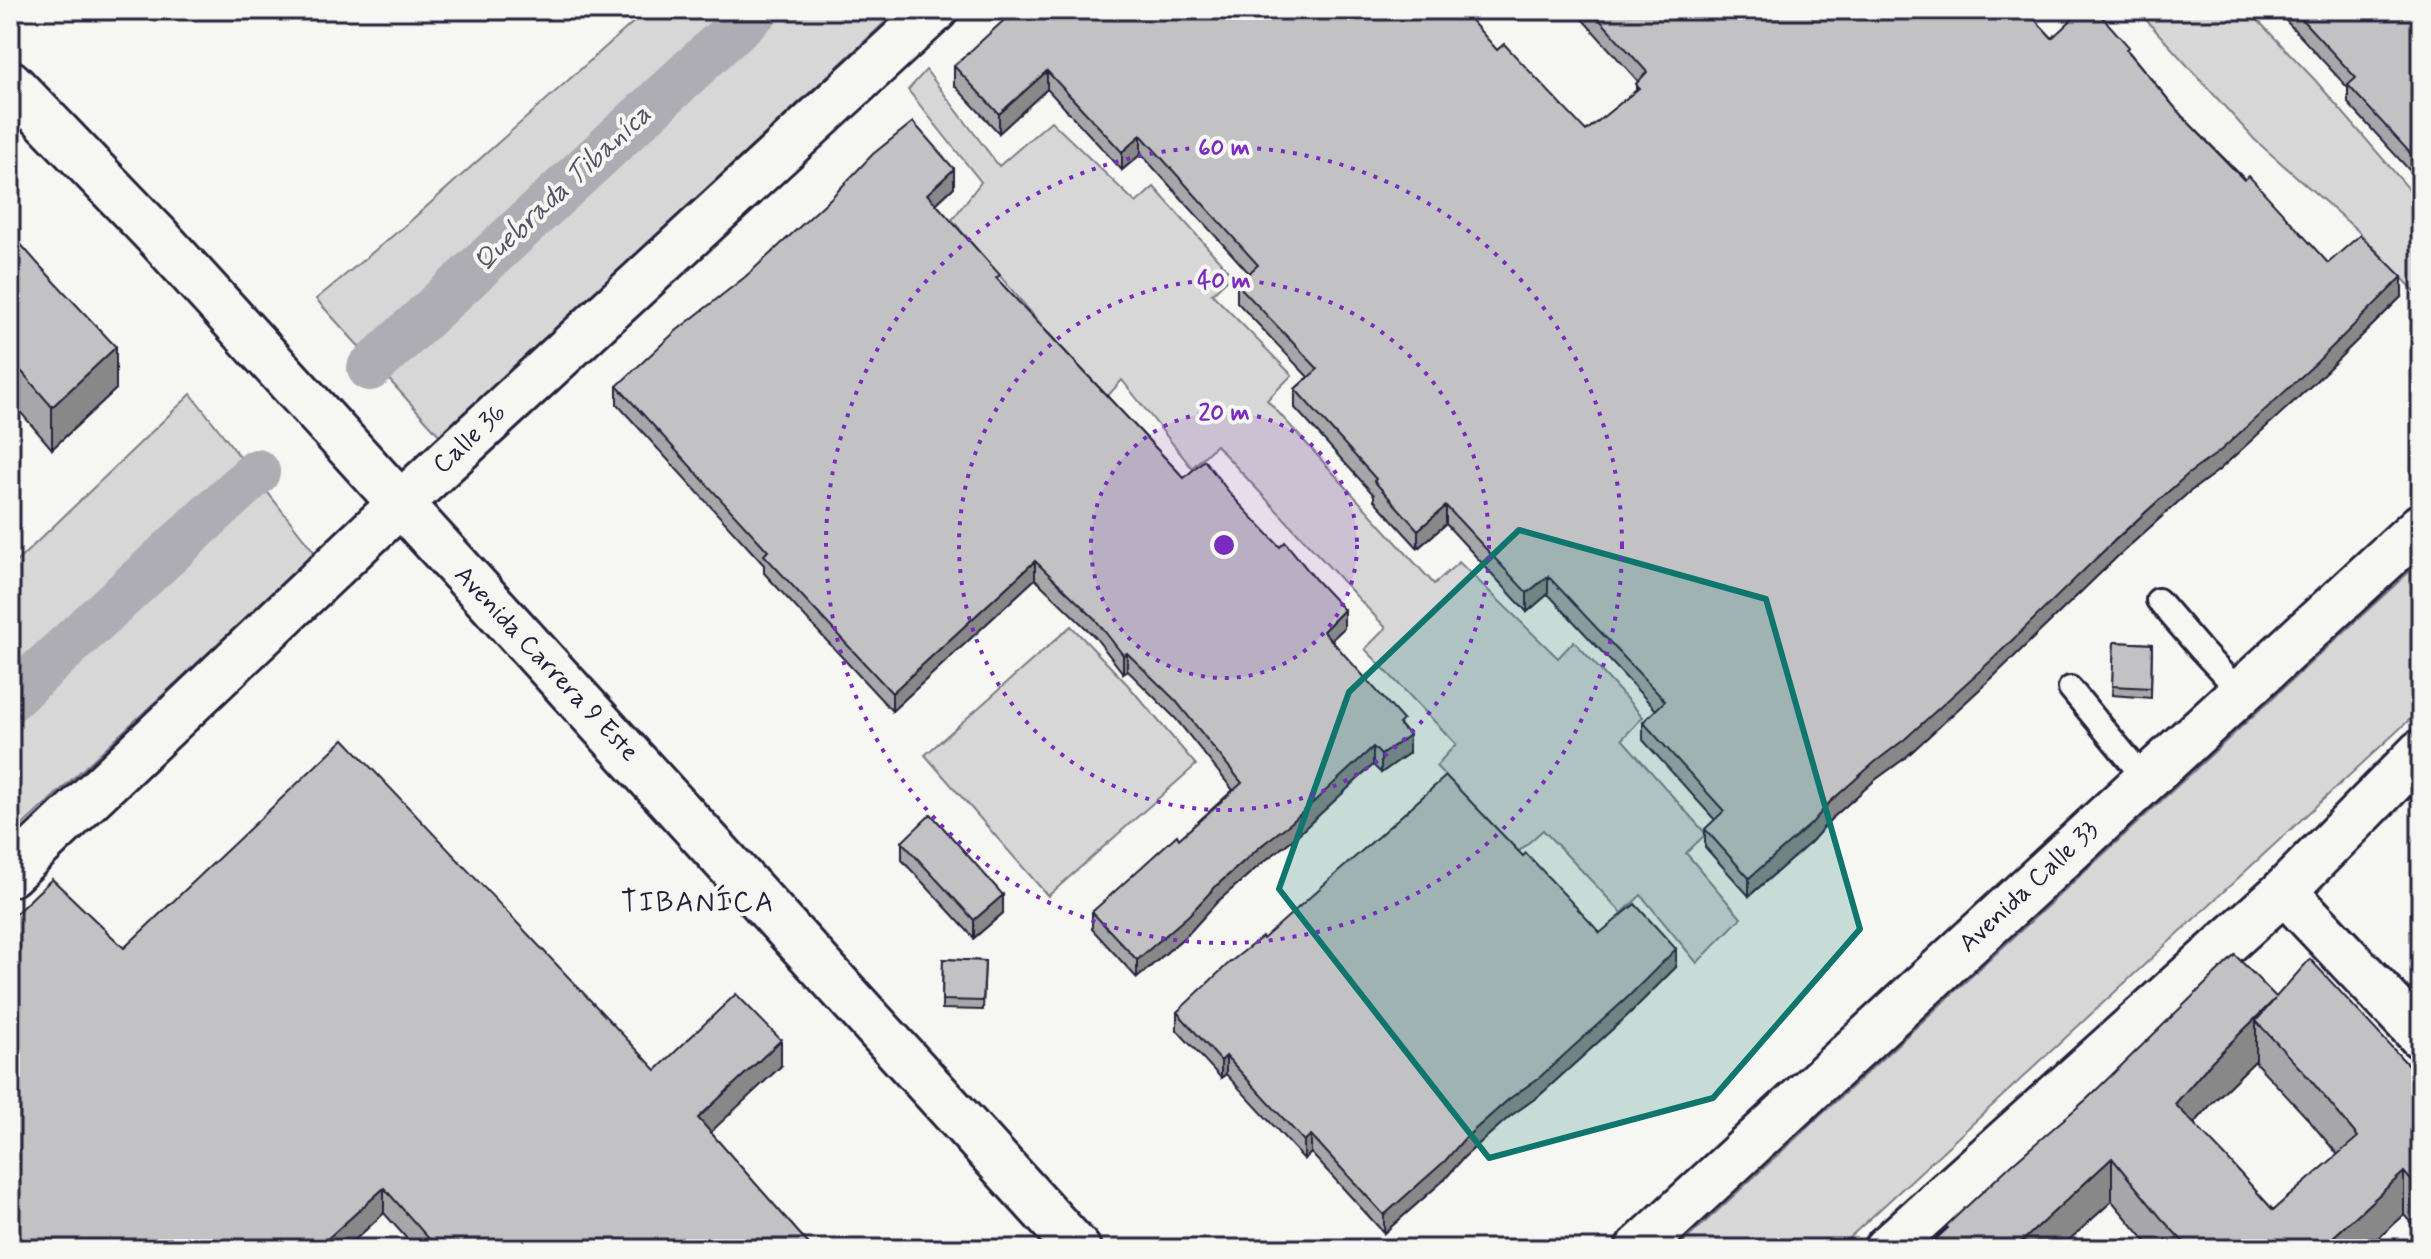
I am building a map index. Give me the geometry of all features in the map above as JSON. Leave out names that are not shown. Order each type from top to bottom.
[{"type":"street","name":"Calle 36","points":[[10,874],[399,505],[935,10]]},
{"type":"street","name":"Avenida Carrera 9 Este","points":[[17,104],[158,237],[1078,1249]]},
{"type":"street","name":"Avenida Calle 33","points":[[1638,1249],[2421,526]]},
{"type":"street","points":[[1886,1249],[2284,891],[2421,752]]},
{"type":"street","points":[[2284,891],[2421,1036]]},
{"type":"lane","points":[[2158,600],[2240,692]]},
{"type":"lane","points":[[2070,688],[2145,779]]},
{"type":"highlighted area","points":[[1519,530],[1766,599],[1860,929],[1713,1098],[1489,1158],[1279,889],[1349,692]]},
{"type":"shaded area","points":[[647,10],[898,10],[441,437],[316,299],[407,224]]},
{"type":"shaded area","points":[[2137,10],[2248,10],[2315,80],[2421,203],[2421,298],[2357,230],[2255,140]]},
{"type":"shaded area","points":[[926,70],[999,166],[1051,121],[1136,203],[1154,187],[1232,275],[1212,294],[1292,375],[1267,400],[1434,584],[1459,562],[1558,658],[1574,641],[1643,717],[1622,739],[1706,834],[1686,853],[1741,918],[1697,963],[1641,895],[1622,913],[1543,830],[1517,853],[1436,766],[1456,744],[1365,649],[1386,628],[1216,445],[1192,468],[1122,380],[1105,399],[952,220],[981,182],[908,90]]},
{"type":"shaded area","points":[[191,394],[315,553],[10,837],[10,568]]},
{"type":"shaded area","points":[[2421,561],[2421,709],[1837,1249],[1676,1249]]},
{"type":"shaded area","points":[[1071,626],[1127,684],[1196,765],[1048,896],[925,755]]},
{"type":"building","points":[[1015,10],[1462,10],[1497,50],[1504,44],[1586,131],[1639,88],[1636,84],[1647,72],[1591,10],[2026,10],[2052,38],[2082,10],[2096,10],[2181,115],[2244,180],[2249,176],[2328,263],[2360,235],[2402,277],[2315,364],[2219,452],[2188,474],[2118,537],[1994,658],[1830,802],[1811,824],[1749,878],[1705,829],[1724,811],[1643,722],[1665,701],[1548,576],[1527,593],[1446,506],[1418,530],[1295,389],[1318,369],[1237,284],[1258,265],[1141,135],[1122,152],[1047,71],[999,114],[954,66]]},
{"type":"building","points":[[2293,10],[2421,10],[2421,165],[2348,85],[2356,78]]},
{"type":"building","points":[[913,122],[954,169],[927,194],[1000,275],[996,278],[1184,478],[1204,460],[1233,497],[1280,547],[1285,542],[1344,610],[1323,631],[1403,720],[1399,724],[1409,735],[1381,755],[1373,747],[1137,960],[1092,912],[1177,835],[1179,839],[1242,783],[1176,701],[1127,653],[1123,655],[1095,619],[1035,561],[892,693],[764,555],[768,551],[617,386],[676,331],[745,277],[831,198],[873,154]]},
{"type":"building","points":[[10,232],[116,347],[52,407],[10,358]]},
{"type":"building","points":[[2114,642],[2152,644],[2151,688],[2112,686]]},
{"type":"building","points":[[344,739],[656,1070],[736,994],[781,1040],[698,1118],[813,1249],[438,1249],[384,1188],[316,1249],[10,1249],[10,919],[52,879],[124,948]]},
{"type":"building","points":[[1446,776],[1523,856],[1526,853],[1600,933],[1635,904],[1676,949],[1628,997],[1540,1077],[1509,1099],[1464,1139],[1445,1161],[1384,1215],[1311,1135],[1304,1141],[1226,1056],[1221,1061],[1177,1012],[1229,963],[1263,939]]},
{"type":"building","points":[[931,814],[1003,895],[974,920],[902,842]]},
{"type":"building","points":[[2235,955],[2276,997],[2310,959],[2421,1079],[2417,1089],[2421,1092],[2421,1192],[2404,1172],[2320,1249],[2190,1249],[2112,1158],[2018,1245],[2022,1249],[1925,1249],[2012,1164],[2087,1099]],"holes":[[[2275,999],[2256,1021],[2358,1137],[2273,1210],[2175,1104],[2212,1061]]]},
{"type":"building","points":[[943,959],[985,961],[983,1001],[942,1000]]},
{"type":"waterway","name":"Quebrada Tibaníca","points":[[370,368],[756,10]]},
{"type":"waterway","name":"Quebrada Tibaníca","points":[[10,699],[257,472]]},
{"type":"district","name":"TIBANÍCA","points":[[698,903]]}]
